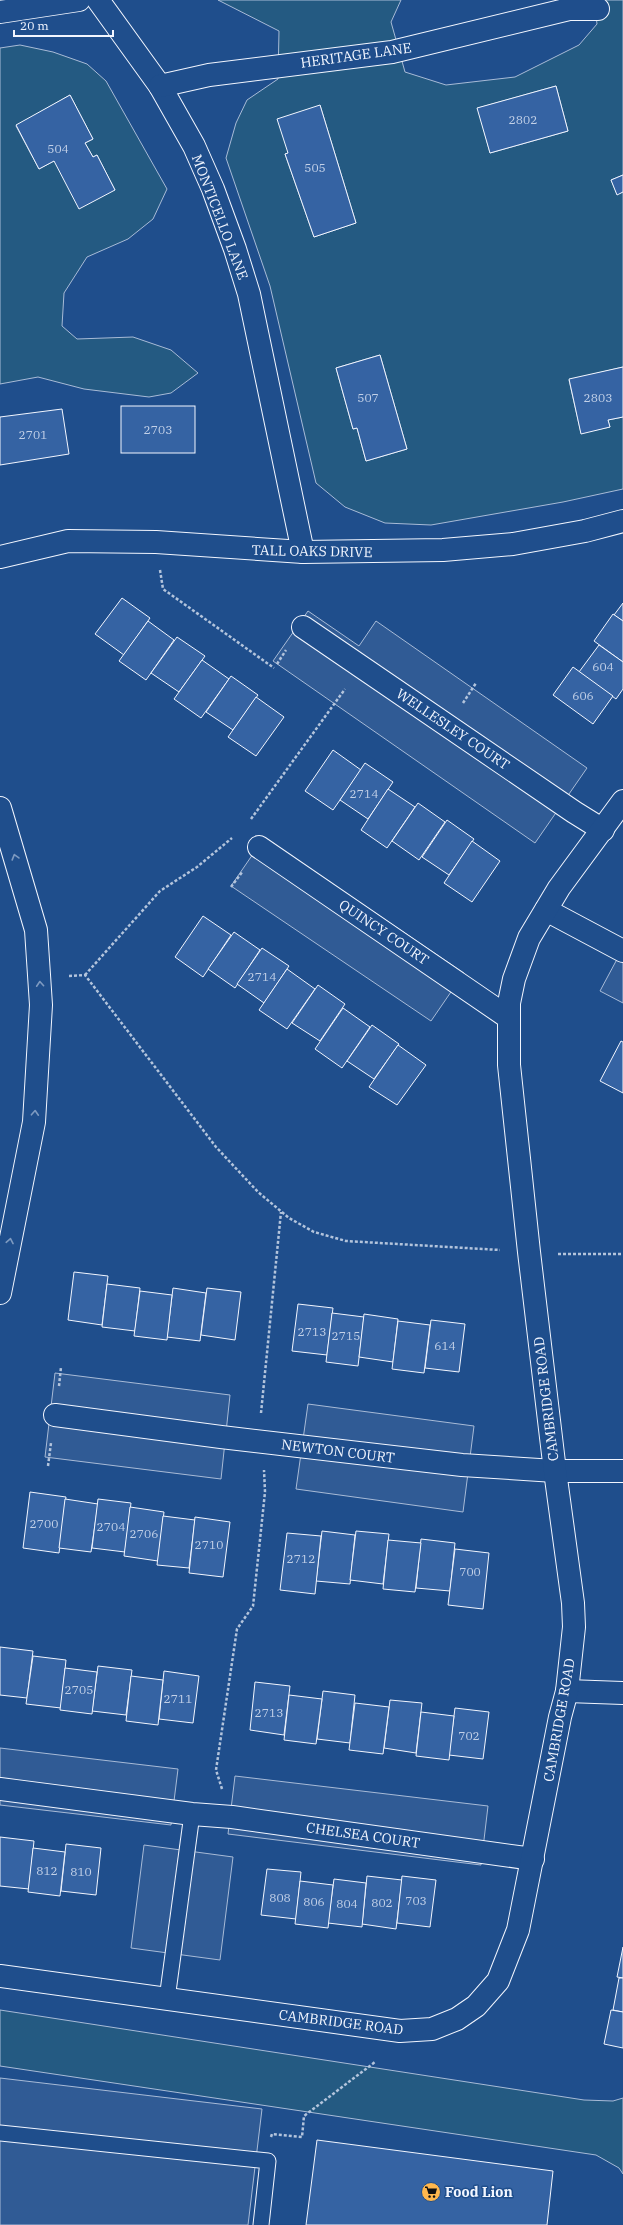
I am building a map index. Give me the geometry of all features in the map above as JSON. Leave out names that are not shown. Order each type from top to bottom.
[{"type":"street","points":[[0,12],[80,0]]},
{"type":"street","name":"MONTICELLO LANE","points":[[98,0],[160,86],[194,146],[213,189],[235,249],[248,294],[303,552]]},
{"type":"street","name":"HERITAGE LANE","points":[[160,86],[209,75],[392,52],[569,9],[598,9]]},
{"type":"street","name":"TALL OAKS DRIVE","points":[[0,557],[68,541],[156,542],[303,552],[443,550],[513,544],[585,531],[623,521]]},
{"type":"street","name":"WELLESLEY COURT","points":[[303,627],[567,808],[603,830]]},
{"type":"street","name":"CAMBRIDGE ROAD","points":[[0,1976],[400,2031],[432,2029],[457,2019],[476,2006],[498,1981],[518,1930],[560,1717],[567,1691],[574,1627],[573,1603],[554,1470],[509,1064],[509,1003],[520,960],[529,938],[546,910],[623,801]]},
{"type":"street","points":[[0,808],[36,930],[41,1005],[34,1122],[0,1293]]},
{"type":"street","name":"QUINCY COURT","points":[[259,846],[509,1018]]},
{"type":"street","points":[[546,910],[623,951]]},
{"type":"street","name":"NEWTON COURT","points":[[55,1415],[221,1437],[462,1465],[554,1470],[623,1471]]},
{"type":"street","points":[[567,1691],[623,1693]]},
{"type":"street","name":"CHELSEA COURT","points":[[0,1789],[192,1814],[240,1818],[533,1858]]},
{"type":"lane","points":[[167,1999],[192,1814]]},
{"type":"lane","points":[[0,2133],[268,2161],[261,2225]]},
{"type":"path","points":[[163,589],[274,668]]},
{"type":"path","points":[[250,820],[334,704]]},
{"type":"path","points":[[69,976],[86,975],[160,891],[197,867],[233,837]]},
{"type":"path","points":[[86,975],[216,1148],[241,1175],[281,1212],[314,1232],[346,1241],[503,1250]]},
{"type":"path","points":[[261,1420],[281,1212]]},
{"type":"path","points":[[558,1254],[623,1254]]},
{"type":"path","points":[[223,1790],[216,1770],[237,1629],[253,1606],[265,1492],[264,1466]]},
{"type":"path","points":[[270,2144],[272,2134],[302,2137],[304,2116],[375,2062]]},
{"type":"shaded area","points":[[218,0],[401,0],[391,22],[405,72],[446,85],[515,77],[579,45],[597,24],[594,0],[623,0],[623,175],[611,180],[617,194],[623,192],[623,367],[569,380],[581,433],[610,427],[608,420],[623,417],[623,489],[563,502],[431,525],[385,523],[345,507],[316,483],[270,286],[226,158],[236,123],[247,100],[278,79],[279,31]],"holes":[[[556,86],[568,131],[490,153],[478,108]],[[320,105],[356,223],[314,237],[285,154],[288,153]],[[380,355],[407,449],[366,461],[357,428],[353,429],[336,368]]]},
{"type":"shaded area","points":[[20,45],[53,52],[87,64],[106,81],[167,189],[153,219],[128,239],[87,257],[64,293],[62,326],[77,339],[133,337],[171,350],[198,373],[171,393],[149,397],[84,389],[38,377],[0,384],[0,48]],"holes":[[[70,95],[93,139],[85,143],[93,157],[97,155],[115,190],[54,161],[39,169],[16,126]]]},
{"type":"shaded area","points":[[308,611],[359,646],[376,621],[587,768],[535,843],[273,661]]},
{"type":"shaded area","points":[[264,838],[464,973],[431,1021],[231,886]]},
{"type":"shaded area","points":[[623,948],[623,1003],[600,991]]},
{"type":"shaded area","points":[[55,1373],[230,1395],[221,1479],[45,1457]]},
{"type":"shaded area","points":[[308,1404],[474,1426],[463,1512],[296,1489]]},
{"type":"shaded area","points":[[0,1748],[178,1769],[171,1825],[0,1805]]},
{"type":"shaded area","points":[[235,1776],[488,1806],[481,1865],[228,1834]]},
{"type":"shaded area","points":[[144,1845],[233,1857],[220,1960],[131,1948]]},
{"type":"shaded area","points":[[0,2010],[584,2100],[613,2101],[623,2098],[623,2174],[619,2168],[596,2155],[0,2066]]},
{"type":"shaded area","points":[[0,2078],[262,2109],[248,2225],[0,2225]]},
{"type":"building","points":[[556,86],[568,131],[490,153],[477,108]]},
{"type":"building","points":[[70,95],[93,139],[85,143],[93,157],[97,155],[115,190],[79,209],[54,161],[39,169],[16,125]]},
{"type":"building","points":[[320,105],[356,223],[314,237],[285,154],[288,153],[277,119]]},
{"type":"building","points":[[623,175],[623,192],[617,195],[611,180]]},
{"type":"building","points":[[380,355],[407,449],[366,461],[357,428],[353,429],[336,368]]},
{"type":"building","points":[[623,367],[623,417],[608,420],[610,427],[581,434],[569,379]]},
{"type":"building","points":[[121,406],[195,406],[195,453],[121,453]]},
{"type":"building","points":[[62,409],[69,454],[0,465],[0,417]]},
{"type":"building","points":[[122,598],[150,618],[124,655],[95,634]]},
{"type":"building","points":[[623,603],[623,621],[614,615]]},
{"type":"building","points":[[613,614],[623,621],[623,662],[594,641]]},
{"type":"building","points":[[148,621],[174,640],[146,680],[119,661]]},
{"type":"building","points":[[177,637],[205,656],[179,692],[151,673]]},
{"type":"building","points":[[599,645],[623,662],[623,689],[616,699],[579,672]]},
{"type":"building","points":[[202,660],[229,679],[201,718],[174,699]]},
{"type":"building","points":[[573,667],[613,696],[593,724],[553,695]]},
{"type":"building","points":[[231,676],[258,695],[233,730],[206,712]]},
{"type":"building","points":[[256,697],[284,717],[256,756],[228,737]]},
{"type":"building","points":[[333,750],[361,770],[333,810],[305,791]]},
{"type":"building","points":[[365,763],[393,782],[368,819],[340,800]]},
{"type":"building","points":[[388,789],[415,807],[387,848],[361,830]]},
{"type":"building","points":[[418,803],[445,822],[419,860],[392,841]]},
{"type":"building","points":[[447,820],[474,839],[449,875],[422,857]]},
{"type":"building","points":[[472,841],[500,861],[472,902],[444,883]]},
{"type":"building","points":[[203,916],[231,935],[203,977],[175,957]]},
{"type":"building","points":[[234,932],[260,950],[235,988],[208,969]]},
{"type":"building","points":[[262,948],[289,966],[264,1003],[237,984]]},
{"type":"building","points":[[287,969],[315,989],[287,1029],[259,1010]]},
{"type":"building","points":[[318,985],[345,1004],[320,1041],[292,1023]]},
{"type":"building","points":[[343,1008],[370,1027],[342,1068],[315,1049]]},
{"type":"building","points":[[372,1025],[399,1044],[374,1079],[347,1061]]},
{"type":"building","points":[[621,1041],[623,1042],[623,1093],[600,1081]]},
{"type":"building","points":[[398,1045],[426,1065],[397,1105],[369,1087]]},
{"type":"building","points":[[74,1272],[108,1276],[102,1325],[68,1320]]},
{"type":"building","points":[[107,1284],[140,1288],[135,1331],[102,1327]]},
{"type":"building","points":[[173,1288],[206,1293],[200,1341],[167,1337]]},
{"type":"building","points":[[207,1288],[241,1292],[235,1340],[201,1335]]},
{"type":"building","points":[[140,1291],[172,1295],[167,1340],[134,1336]]},
{"type":"building","points":[[298,1304],[333,1308],[327,1355],[292,1351]]},
{"type":"building","points":[[332,1313],[364,1317],[358,1366],[326,1362]]},
{"type":"building","points":[[364,1314],[398,1319],[393,1362],[359,1357]]},
{"type":"building","points":[[431,1320],[465,1324],[459,1372],[425,1368]]},
{"type":"building","points":[[398,1321],[430,1325],[424,1373],[392,1369]]},
{"type":"building","points":[[30,1492],[66,1497],[59,1553],[23,1548]]},
{"type":"building","points":[[65,1499],[98,1504],[91,1552],[59,1548]]},
{"type":"building","points":[[98,1499],[131,1503],[125,1552],[92,1548]]},
{"type":"building","points":[[130,1507],[164,1512],[158,1561],[124,1556]]},
{"type":"building","points":[[163,1516],[195,1520],[189,1568],[157,1565]]},
{"type":"building","points":[[195,1517],[230,1522],[223,1577],[189,1573]]},
{"type":"building","points":[[322,1531],[355,1535],[350,1584],[316,1581]]},
{"type":"building","points":[[356,1531],[389,1534],[383,1584],[350,1580]]},
{"type":"building","points":[[287,1533],[321,1536],[315,1594],[280,1590]]},
{"type":"building","points":[[421,1539],[455,1543],[450,1591],[416,1588]]},
{"type":"building","points":[[388,1540],[421,1543],[415,1592],[383,1589]]},
{"type":"building","points":[[455,1549],[489,1553],[483,1609],[448,1605]]},
{"type":"building","points":[[0,1647],[33,1651],[27,1698],[0,1695]]},
{"type":"building","points":[[33,1656],[66,1660],[61,1708],[26,1704]]},
{"type":"building","points":[[98,1666],[132,1670],[126,1715],[92,1711]]},
{"type":"building","points":[[65,1668],[97,1672],[92,1714],[60,1710]]},
{"type":"building","points":[[164,1671],[199,1676],[193,1723],[159,1719]]},
{"type":"building","points":[[131,1676],[163,1680],[158,1725],[126,1721]]},
{"type":"building","points":[[255,1682],[290,1686],[284,1735],[250,1730]]},
{"type":"building","points":[[323,1691],[355,1695],[350,1743],[317,1739]]},
{"type":"building","points":[[289,1695],[322,1699],[316,1744],[284,1740]]},
{"type":"building","points":[[390,1700],[422,1703],[416,1753],[384,1748]]},
{"type":"building","points":[[355,1703],[389,1707],[383,1754],[349,1750]]},
{"type":"building","points":[[455,1708],[489,1712],[483,1759],[449,1755]]},
{"type":"building","points":[[421,1712],[454,1716],[449,1760],[416,1756]]},
{"type":"building","points":[[0,1837],[34,1841],[29,1889],[0,1886]]},
{"type":"building","points":[[66,1844],[101,1848],[96,1895],[61,1891]]},
{"type":"building","points":[[33,1848],[65,1852],[60,1896],[28,1892]]},
{"type":"building","points":[[267,1869],[301,1872],[296,1919],[261,1915]]},
{"type":"building","points":[[367,1876],[402,1880],[396,1929],[362,1924]]},
{"type":"building","points":[[402,1876],[436,1880],[430,1927],[397,1923]]},
{"type":"building","points":[[334,1879],[366,1883],[362,1927],[328,1923]]},
{"type":"building","points":[[300,1881],[333,1885],[328,1928],[295,1924]]},
{"type":"building","points":[[623,1947],[623,1978],[617,1977]]},
{"type":"building","points":[[619,1978],[623,1978],[623,2012],[613,2010]]},
{"type":"building","points":[[611,2010],[623,2012],[623,2048],[604,2044]]},
{"type":"building","name":"Food Lion","points":[[317,2140],[553,2171],[547,2225],[306,2225]]},
{"type":"place","name":"Food Lion","points":[[431,2192]]}]
